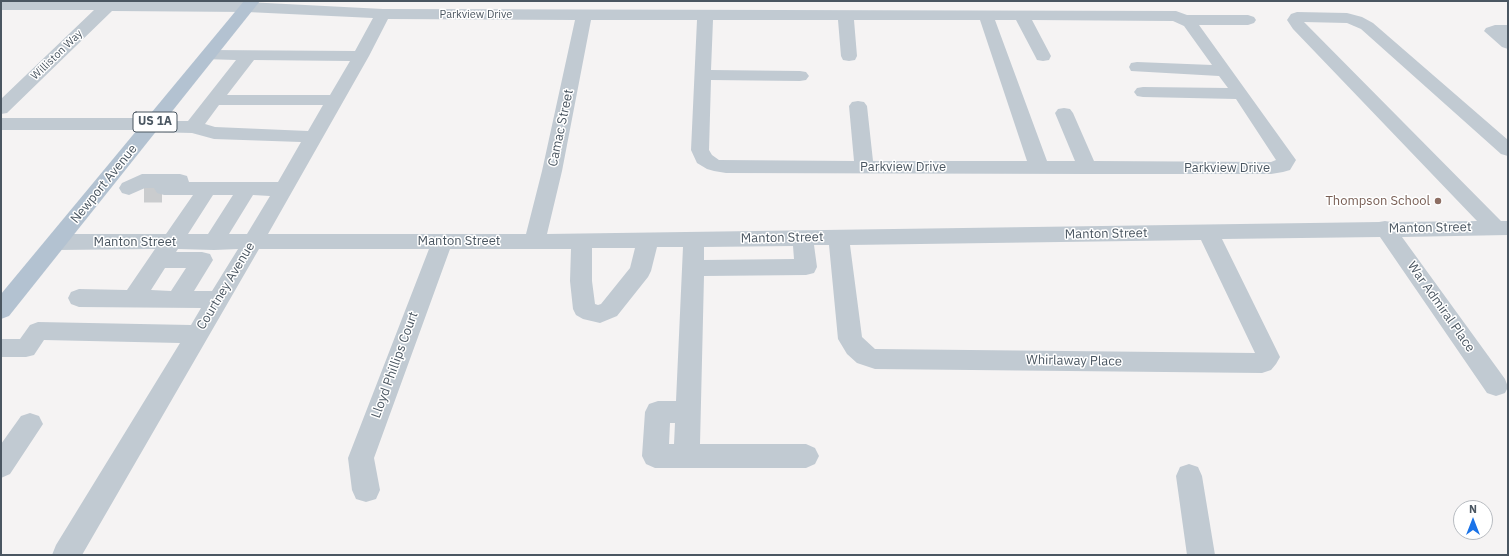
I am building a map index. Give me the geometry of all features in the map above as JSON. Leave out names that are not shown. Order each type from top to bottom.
[{"type":"main road","name":"Newport Avenue","points":[[1,310],[250,4]]},
{"type":"street","name":"Williston Way","points":[[1,109],[111,4]]},
{"type":"street","name":"Parkview Drive","points":[[1,5],[250,4],[383,14],[1176,16],[1187,20],[1225,71],[1286,160],[1283,166],[1271,168],[726,167],[714,164],[704,159],[700,150],[705,15]]},
{"type":"street","name":"Courtney Avenue","points":[[66,555],[253,242],[361,56],[383,14]]},
{"type":"street","name":"Camac Street","points":[[535,241],[552,171],[584,15]]},
{"type":"street","points":[[846,15],[849,56]]},
{"type":"street","points":[[986,16],[1039,167]]},
{"type":"street","points":[[1022,16],[1043,56]]},
{"type":"street","points":[[1502,228],[1299,26],[1295,20],[1297,16],[1348,18],[1356,20],[1367,26],[1508,150]]},
{"type":"street","points":[[1187,20],[1248,20]]},
{"type":"street","points":[[1508,30],[1495,30],[1492,32],[1508,44]]},
{"type":"street","points":[[209,55],[361,56]]},
{"type":"street","points":[[193,127],[249,55]]},
{"type":"street","points":[[1137,67],[1225,71]]},
{"type":"street","points":[[702,75],[800,76]]},
{"type":"street","points":[[1143,92],[1241,94]]},
{"type":"street","points":[[213,100],[335,100]]},
{"type":"street","points":[[858,106],[864,167]]},
{"type":"street","points":[[1064,113],[1087,168]]},
{"type":"street","points":[[1,124],[152,125],[193,127],[214,133],[314,137]]},
{"type":"street","points":[[149,189],[142,181],[191,181],[202,188]]},
{"type":"street","points":[[101,187],[185,192],[202,188],[283,189]]},
{"type":"street","points":[[133,299],[171,242],[202,188]]},
{"type":"street","points":[[214,242],[247,188]]},
{"type":"street","name":"Manton Street","points":[[57,242],[582,241],[1385,228],[1502,228]]},
{"type":"street","name":"War Admiral Place","points":[[1385,228],[1496,386]]},
{"type":"street","name":"Whirlaway Place","points":[[839,238],[850,339],[855,347],[865,356],[875,359],[1262,363],[1268,357],[1208,232]]},
{"type":"street","points":[[692,268],[806,267],[803,238]]},
{"type":"street","points":[[694,239],[688,412],[658,412],[655,456],[806,456]]},
{"type":"street","points":[[582,241],[581,281],[584,309],[591,313],[600,314],[609,310],[640,271],[648,240]]},
{"type":"street","name":"Lloyd Phillips Court","points":[[366,490],[361,458],[442,242]]},
{"type":"street","points":[[158,260],[202,260],[178,299]]},
{"type":"street","points":[[79,298],[218,300]]},
{"type":"street","points":[[1,348],[26,348],[38,331],[198,334]]},
{"type":"street","points":[[1,466],[30,424]]},
{"type":"street","points":[[1190,476],[1201,555]]},
{"type":"tunnel","points":[[144,192],[162,192]]},
{"type":"place","name":"Thompson School","points":[[1438,201]]}]
